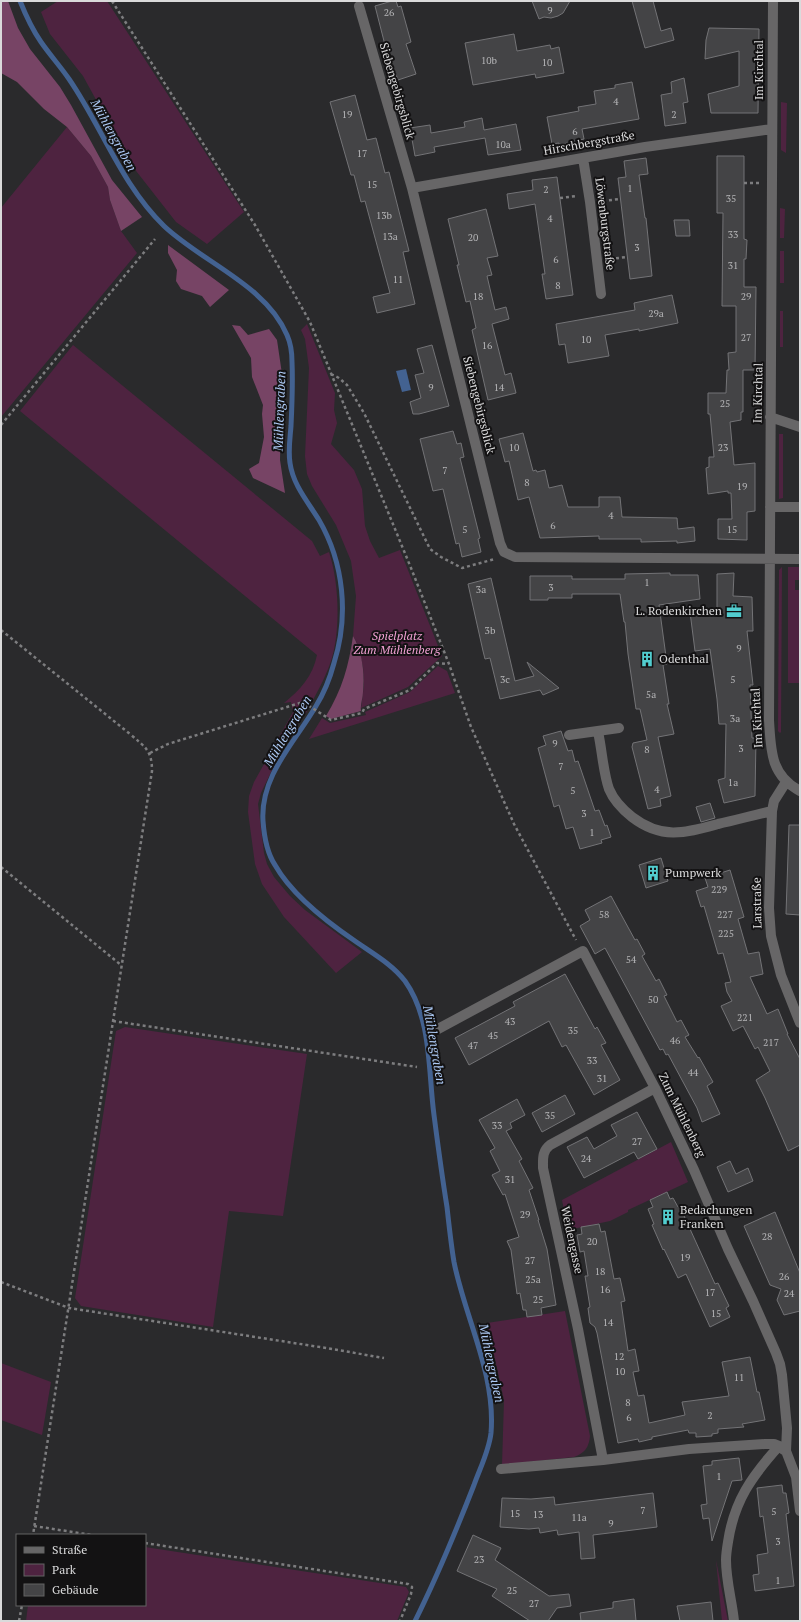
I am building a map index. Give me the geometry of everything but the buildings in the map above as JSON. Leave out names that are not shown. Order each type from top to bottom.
[{"type":"street","name":"Im Kirchtal","points":[[773,1],[769,720],[770,742],[775,766],[786,782]]},
{"type":"street","name":"Siebengebirgsblick","points":[[359,6],[412,188],[500,543],[504,552],[515,557],[770,559]]},
{"type":"street","name":"Hirschbergstraße","points":[[412,188],[645,147],[772,129]]},
{"type":"street","name":"Löwenburgstraße","points":[[583,158],[601,294]]},
{"type":"street","points":[[770,417],[800,427]]},
{"type":"street","points":[[770,507],[800,507]]},
{"type":"street","points":[[770,559],[800,559]]},
{"type":"street","points":[[570,735],[619,728]]},
{"type":"street","points":[[598,732],[609,787],[614,798],[627,813],[644,826],[653,830],[675,834],[691,832],[772,811]]},
{"type":"street","points":[[786,782],[800,791]]},
{"type":"street","name":"Larstraße","points":[[786,782],[774,801],[772,811],[769,908],[771,936],[781,975],[800,1023]]},
{"type":"street","points":[[438,1029],[583,951]]},
{"type":"street","name":"Zum Mühlenberg","points":[[583,951],[655,1088],[694,1170],[728,1249],[754,1302],[780,1364],[787,1428],[782,1448],[796,1477],[800,1511]]},
{"type":"street","name":"Weidengasse","points":[[603,1460],[578,1329],[543,1168],[543,1156],[546,1148],[550,1145],[655,1088]]},
{"type":"street","points":[[501,1468],[603,1460],[689,1449],[765,1444],[774,1444],[782,1448],[762,1465],[743,1491],[731,1524],[726,1560],[728,1586],[734,1621]]},
{"type":"path","points":[[112,1],[256,225],[310,322],[449,664],[471,727],[514,824],[568,926],[583,951]]},
{"type":"path","points":[[590,202],[620,199]]},
{"type":"path","points":[[1,425],[155,239]]},
{"type":"path","points":[[597,261],[627,257]]},
{"type":"path","points":[[331,374],[347,384],[364,413],[430,549],[462,568],[497,559]]},
{"type":"path","points":[[1,630],[130,734],[150,753],[152,760],[152,771],[33,1534]]},
{"type":"path","points":[[150,753],[168,744],[303,702],[331,720],[362,713],[364,709],[410,690],[437,663],[449,664]]},
{"type":"path","points":[[1,867],[121,965]]},
{"type":"path","points":[[113,1021],[417,1067]]},
{"type":"path","points":[[1,1282],[69,1308],[384,1358]]},
{"type":"path","points":[[34,1526],[86,1534]]},
{"type":"path","points":[[146,1543],[408,1584],[412,1587],[400,1621]]},
{"type":"path","points":[[19,1621],[22,1606]]},
{"type":"green space","points":[[58,1],[107,1],[244,212],[207,244],[176,222],[133,167],[83,76],[50,34],[41,12]]},
{"type":"green space","points":[[781,102],[787,103],[786,153],[781,150]]},
{"type":"green space","points":[[67,127],[91,156],[108,187],[110,200],[121,231],[137,253],[1,417],[1,208]]},
{"type":"green space","points":[[780,208],[785,209],[784,238],[780,238]]},
{"type":"green space","points":[[780,251],[784,251],[784,283],[780,283]]},
{"type":"green space","points":[[780,311],[783,311],[783,347],[780,347]]},
{"type":"green space","name":"Spielplatz Zum Mühlenberg","points":[[307,324],[335,393],[334,410],[337,423],[331,444],[354,470],[362,489],[365,526],[370,541],[379,558],[400,550],[442,656],[408,687],[361,708],[364,685],[363,667],[358,645],[353,636],[356,596],[351,561],[336,525],[312,486],[307,474],[305,456],[309,368],[305,339],[301,330]]},
{"type":"green space","points":[[73,345],[312,541],[320,556],[329,552],[335,577],[338,606],[336,635],[331,661],[323,681],[306,713],[301,717],[295,730],[283,747],[261,793],[258,804],[264,853],[267,864],[274,877],[290,896],[305,910],[362,952],[336,973],[284,917],[262,884],[255,864],[248,812],[249,796],[254,782],[293,712],[291,702],[284,703],[305,682],[312,670],[317,655],[20,411]]},
{"type":"green space","points":[[779,434],[783,434],[783,498],[779,499]]},
{"type":"green space","points":[[782,567],[780,733],[778,731],[779,570]]},
{"type":"green space","points":[[788,567],[800,567],[800,580],[795,580],[795,590],[800,590],[800,683],[788,683]]},
{"type":"green space","points":[[438,666],[447,671],[455,693],[309,739],[322,718],[330,723],[366,715],[365,712],[410,692]]},
{"type":"green space","points":[[125,1027],[307,1054],[283,1216],[229,1211],[213,1327],[81,1306],[75,1298],[116,1031]]},
{"type":"green space","points":[[671,1142],[688,1182],[628,1210],[628,1212],[610,1221],[568,1230],[562,1200]]},
{"type":"green space","points":[[565,1311],[590,1436],[589,1443],[581,1454],[574,1457],[502,1465],[504,1400],[487,1323]]},
{"type":"green space","points":[[1,1363],[51,1382],[42,1435],[1,1420]]},
{"type":"green space","points":[[146,1547],[406,1587],[409,1592],[397,1621],[26,1621],[28,1606],[146,1606]]},
{"type":"green space","points":[[716,1560],[728,1621],[722,1621]]},
{"type":"shaded area","points":[[1,1],[8,1],[18,28],[30,49],[60,87],[112,180],[142,217],[121,231],[110,200],[108,187],[91,156],[67,127],[44,109],[17,82],[1,73]]},
{"type":"shaded area","points":[[168,245],[229,290],[210,307],[202,296],[181,289],[176,281],[177,270],[168,253]]},
{"type":"shaded area","points":[[232,325],[240,326],[248,335],[269,329],[277,340],[282,374],[280,460],[285,493],[253,478],[249,469],[259,463],[264,437],[262,414],[263,405],[252,377],[251,358]]},
{"type":"shaded area","points":[[353,636],[359,648],[363,670],[364,685],[361,711],[331,719],[326,716],[341,687]]},
{"type":"water","points":[[406,369],[411,390],[402,392],[396,371]]},
{"type":"waterway","name":"Mühlengraben","points":[[20,1],[29,22],[44,47],[81,97],[124,174],[149,210],[179,239],[232,275],[264,302],[277,317],[287,335],[290,345],[292,355],[291,426],[289,449],[290,463],[294,479],[319,520],[334,554],[342,590],[342,627],[334,663],[324,691],[308,719],[280,760],[267,789],[263,821],[265,838],[272,860],[282,876],[300,897],[344,934],[382,959],[394,969],[405,981],[414,996],[420,1012],[427,1046],[434,1115],[454,1262],[489,1389],[491,1433],[484,1459],[446,1554],[415,1621]]},
{"type":"place","name":"L. Rodenkirchen","points":[[734,611]]},
{"type":"place","name":"Odenthal","points":[[647,659]]},
{"type":"place","name":"Pumpwerk","points":[[653,873]]},
{"type":"place","name":"Bedachungen Franken","points":[[668,1217]]}]
